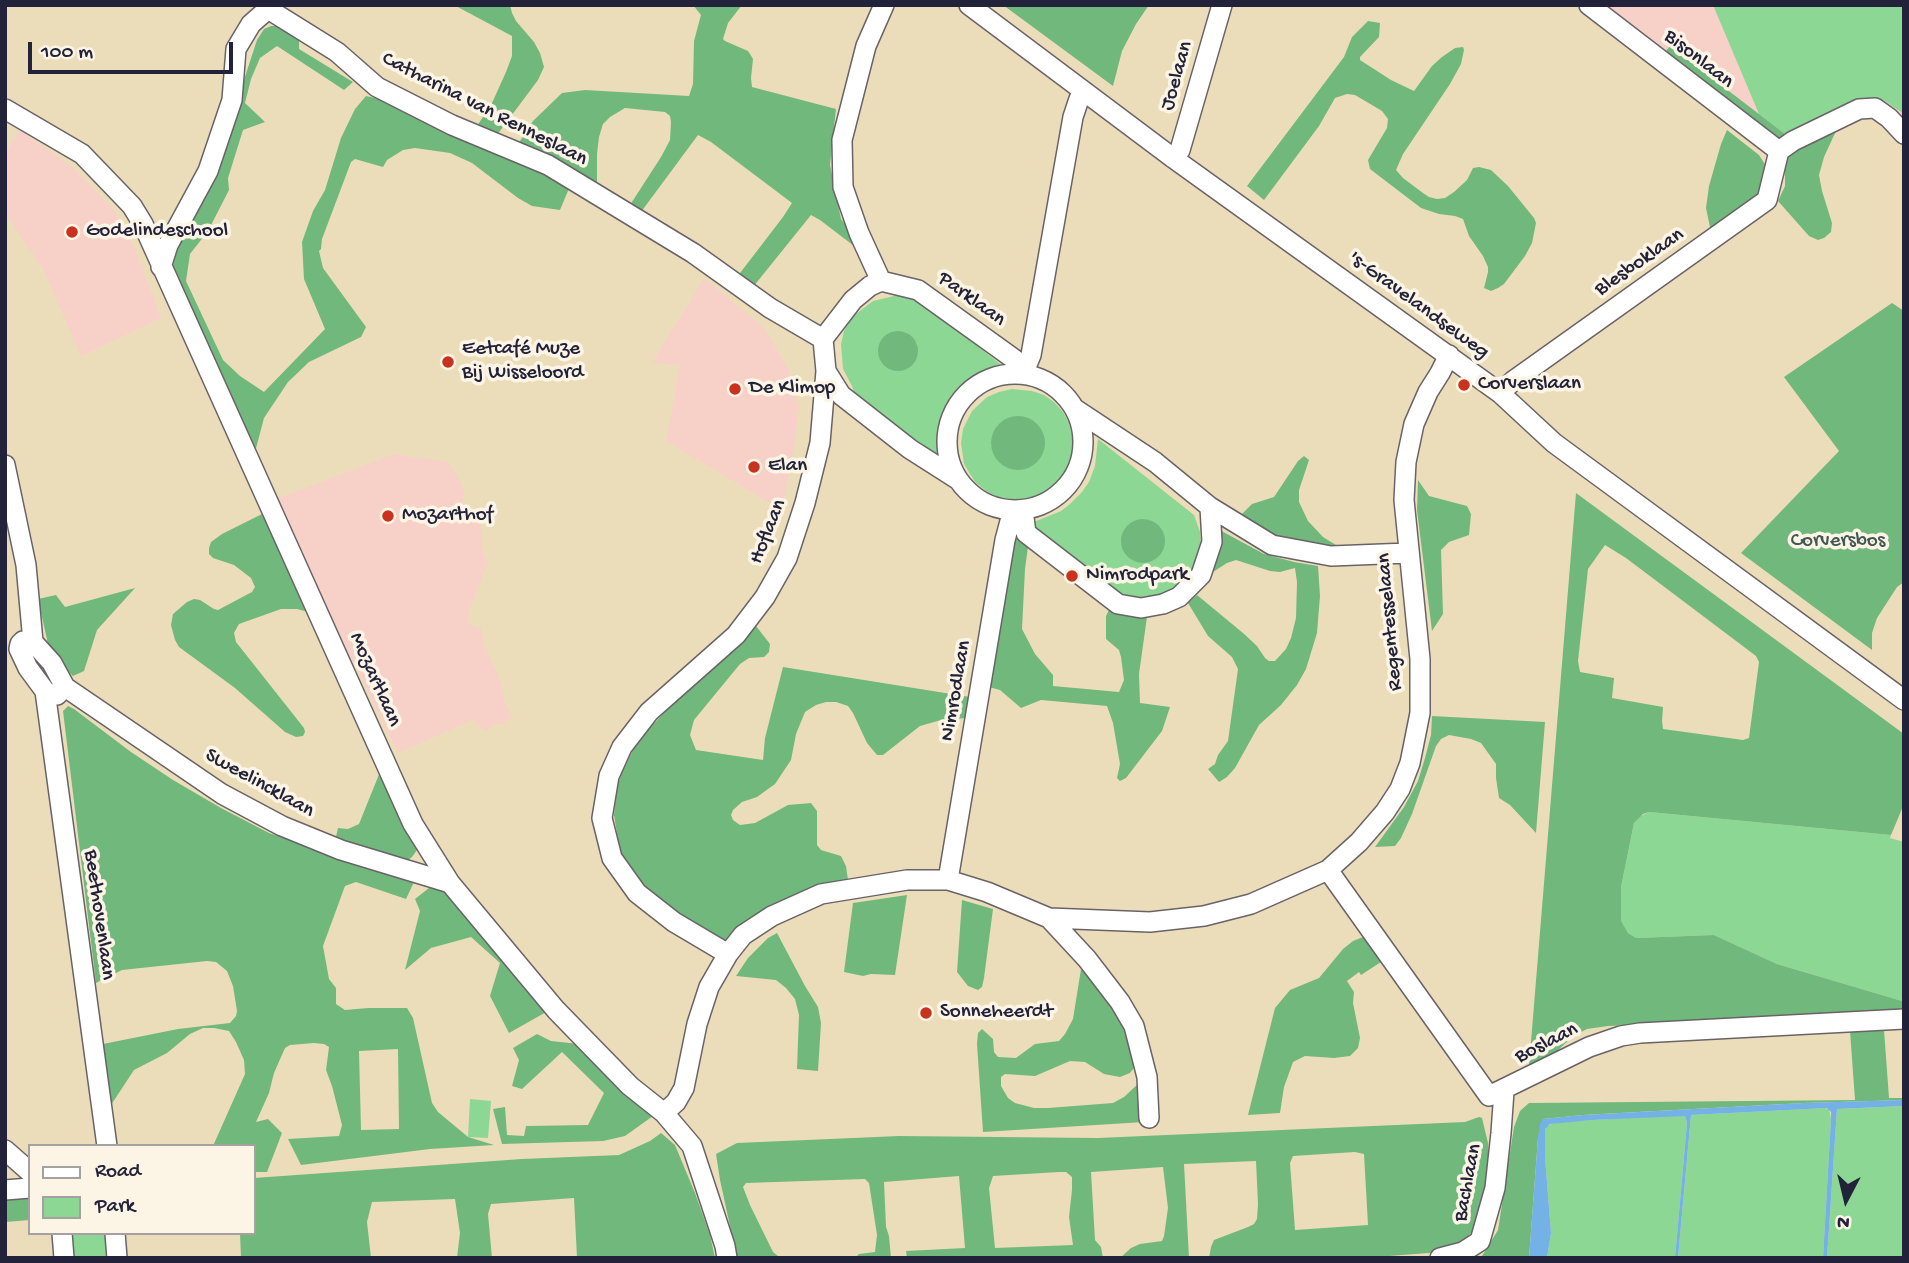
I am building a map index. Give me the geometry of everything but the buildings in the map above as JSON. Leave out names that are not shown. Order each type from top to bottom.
[{"type":"street","points":[[823,339],[853,300],[881,281],[859,233],[843,187],[842,140],[866,46],[884,5]]},
{"type":"street","name":"'s-Gravelandseweg","points":[[969,5],[1173,158],[1449,355],[1500,393],[1555,443],[1904,700]]},
{"type":"street","name":"Joelaan","points":[[1173,158],[1180,150],[1222,5]]},
{"type":"street","name":"Bisonlaan","points":[[1590,5],[1779,151]]},
{"type":"street","points":[[161,267],[168,245],[208,171],[232,100],[236,49],[251,24],[267,7]]},
{"type":"street","name":"Catharina van Renneslaan","points":[[267,7],[337,52],[377,86],[452,125],[548,165],[693,253],[770,308],[823,339]]},
{"type":"street","points":[[1023,374],[1031,355],[1073,117],[1084,92]]},
{"type":"street","points":[[1779,151],[1793,141],[1859,109],[1875,108],[1904,134]]},
{"type":"street","name":"Mozartlaan","points":[[5,109],[82,153],[132,206],[143,224],[413,824],[450,883],[555,1010],[630,1086],[664,1113],[692,1146],[727,1258]]},
{"type":"street","name":"Blesboklaan","points":[[1500,393],[1513,381],[1767,200],[1779,151]]},
{"type":"street","points":[[143,224],[169,223],[189,205]]},
{"type":"street","name":"Parklaan","points":[[881,281],[918,290],[1014,359],[1023,374]]},
{"type":"street","name":"Hoflaan","points":[[728,954],[674,922],[638,893],[612,858],[602,818],[609,776],[622,747],[649,712],[736,635],[765,597],[787,558],[805,503],[820,443],[826,371],[823,339]]},
{"type":"street","name":"Regentesselaan","points":[[1049,918],[1150,922],[1204,916],[1251,904],[1328,870],[1359,842],[1385,813],[1400,789],[1410,763],[1420,713],[1420,659],[1404,500],[1406,462],[1414,424],[1449,355]]},
{"type":"street","points":[[826,371],[841,395],[911,449],[957,479],[972,495],[991,506],[1018,510],[1044,504],[1062,491],[1076,474],[1083,452],[1082,430],[1075,409]]},
{"type":"street","points":[[957,479],[948,456],[947,430],[957,406],[974,387],[997,376],[1023,374],[1058,389],[1075,409],[1155,462],[1210,507],[1272,544],[1331,556],[1408,553]]},
{"type":"street","points":[[5,465],[26,565],[20,649],[28,668],[45,691],[57,695],[65,687]]},
{"type":"street","points":[[1018,510],[1026,533],[1118,604],[1141,608],[1163,604],[1180,597],[1200,575],[1212,542],[1210,507]]},
{"type":"street","name":"Nimrodlaan","points":[[948,880],[1005,540],[1018,510]]},
{"type":"street","name":"Sweelincklaan","points":[[20,649],[52,663],[65,687],[222,794],[282,826],[341,850],[450,883]]},
{"type":"street","name":"Beethovenlaan","points":[[45,691],[107,1144]]},
{"type":"street","name":"Boslaan","points":[[1328,870],[1489,1096],[1589,1047],[1640,1033],[1904,1019]]},
{"type":"street","points":[[664,1113],[676,1102],[684,1088],[697,1024],[709,987],[728,954],[743,935],[772,916],[821,894],[907,880],[948,880],[987,892],[1049,918],[1095,970],[1120,1002],[1134,1026],[1147,1077],[1149,1118]]},
{"type":"street","name":"Bachlaan","points":[[1440,1258],[1463,1252],[1480,1241],[1495,1188],[1504,1090]]},
{"type":"street","points":[[5,1150],[28,1170]]},
{"type":"street","points":[[5,1190],[28,1188]]},
{"type":"street","points":[[62,1235],[64,1258]]},
{"type":"street","points":[[115,1235],[117,1258]]},
{"type":"shaded area","points":[[1589,5],[1904,5],[1904,134],[1875,108],[1789,137]]},
{"type":"shaded area","name":"Godelindeschool","points":[[20,130],[73,168],[115,211],[133,244],[161,318],[81,356],[43,269],[5,213],[5,153]]},
{"type":"shaded area","name":"De Klimop","points":[[704,278],[765,329],[789,370],[799,408],[782,510],[666,441],[680,365],[652,363]]},
{"type":"shaded area","points":[[394,454],[448,462],[464,488],[463,512],[480,519],[484,557],[489,560],[469,611],[468,624],[482,629],[484,643],[512,718],[502,724],[495,724],[486,731],[472,720],[398,753],[274,500]]},
{"type":"green space","points":[[454,5],[510,5],[516,21],[540,53],[544,67],[538,80],[497,135],[477,126],[492,103],[506,72],[512,56],[512,36]]},
{"type":"green space","points":[[693,5],[742,5],[728,23],[723,39],[750,54],[753,59],[752,87],[836,109],[830,165],[841,219],[857,239],[858,249],[811,215],[753,287],[737,277],[792,203],[698,135],[641,212],[630,205],[670,140],[670,116],[665,112],[625,108],[603,124],[597,154],[597,185],[518,144],[533,121],[562,93],[585,90],[689,96],[693,84],[694,41],[701,15]]},
{"type":"green space","points":[[1003,5],[1149,5],[1122,51],[1113,86]]},
{"type":"green space","points":[[1713,5],[1904,5],[1904,114],[1885,101],[1871,98],[1789,137],[1759,114]]},
{"type":"green space","points":[[1368,21],[1380,23],[1379,37],[1360,60],[1414,91],[1442,57],[1455,48],[1463,47],[1461,64],[1403,154],[1396,170],[1423,193],[1437,199],[1445,198],[1454,192],[1467,180],[1473,168],[1491,170],[1508,186],[1536,223],[1532,243],[1525,256],[1498,288],[1491,291],[1484,288],[1488,267],[1469,236],[1463,219],[1421,208],[1370,169],[1368,160],[1387,128],[1388,119],[1382,111],[1355,95],[1347,94],[1335,98],[1319,126],[1264,200],[1247,186],[1344,57],[1352,37]]},
{"type":"green space","points":[[279,26],[299,39],[299,49],[353,82],[344,90],[277,46],[260,58],[245,103],[265,122],[243,130],[228,178],[229,190],[208,231],[190,254],[186,281],[223,360],[240,376],[264,392],[325,329],[304,279],[302,242],[313,211],[325,190],[341,138],[355,109],[366,96],[384,100],[570,186],[560,210],[532,206],[472,163],[450,153],[415,148],[403,150],[387,160],[383,167],[355,159],[351,162],[319,251],[323,268],[366,327],[361,337],[309,362],[288,382],[264,418],[254,456],[172,278],[175,244],[212,178],[257,40],[264,29]]},
{"type":"green space","points":[[1670,46],[1789,137],[1778,143],[1659,60]]},
{"type":"green space","points":[[1727,130],[1759,155],[1766,166],[1758,197],[1711,232],[1706,208],[1709,186]]},
{"type":"green space","points":[[1836,131],[1819,175],[1832,223],[1831,232],[1818,240],[1809,236],[1778,201],[1785,186],[1782,163],[1784,156]]},
{"type":"green space","points":[[898,295],[915,297],[1004,367],[979,376],[953,400],[942,427],[941,457],[854,397],[853,388],[843,369],[841,344],[850,320],[873,301]],"holes":[[[905,332],[917,344],[917,357],[909,368],[896,371]]]},
{"type":"green space","name":"Corversbos","points":[[1892,303],[1904,311],[1904,582],[1897,587],[1877,618],[1872,633],[1872,650],[1741,553],[1839,451],[1784,377]]},
{"type":"green space","points":[[898,331],[906,332],[912,337],[917,343],[917,359],[912,365],[906,370],[898,371],[890,370],[884,365],[879,359],[878,351],[879,343],[884,337],[890,332]]},
{"type":"green space","points":[[1012,389],[1044,395],[1063,412],[1069,423],[1073,448],[1069,466],[1059,482],[1031,499],[1018,501],[998,497],[986,491],[975,482],[964,464],[961,443],[963,429],[972,411],[987,397]],"holes":[[[1030,420],[1038,426],[1044,439],[1044,448],[1038,460],[991,446],[998,425]]]},
{"type":"green space","points":[[1018,416],[1037,424],[1045,443],[1037,462],[1018,470],[999,462],[991,443],[999,424]]},
{"type":"green space","points":[[1098,439],[1194,515],[1200,532],[1201,549],[1196,566],[1181,586],[1150,600],[1123,597],[1030,526],[1061,511],[1082,492],[1095,466]]},
{"type":"green space","points":[[1304,456],[1309,460],[1299,490],[1299,502],[1308,521],[1323,537],[1336,545],[1354,550],[1299,546],[1236,520],[1252,504],[1274,497]]},
{"type":"green space","points":[[1418,480],[1429,496],[1467,506],[1471,514],[1469,535],[1449,542],[1441,550],[1443,614],[1432,631],[1417,510]]},
{"type":"green space","points":[[1576,493],[1904,734],[1904,804],[1891,835],[1649,812],[1643,814],[1634,823],[1621,887],[1621,921],[1628,933],[1636,938],[1714,935],[1777,964],[1902,1001],[1904,1014],[1608,1026],[1587,1029],[1572,1037],[1539,1068],[1529,1066]],"holes":[[[1605,545],[1756,656],[1759,662],[1749,738],[1743,740],[1663,729],[1663,707],[1612,698],[1614,678],[1580,672],[1578,661],[1588,569]]]},
{"type":"green space","points":[[262,514],[308,612],[281,609],[239,624],[234,633],[236,642],[304,728],[303,736],[296,737],[285,732],[235,688],[179,647],[171,625],[173,614],[194,599],[218,610],[252,592],[255,587],[251,578],[234,565],[213,558],[209,554],[209,548],[211,542],[222,534]]},
{"type":"green space","points":[[1143,519],[1152,520],[1159,525],[1164,532],[1164,550],[1159,557],[1152,562],[1143,563],[1134,562],[1127,557],[1122,550],[1121,541],[1122,532],[1127,525],[1134,520]]},
{"type":"green space","points":[[1216,528],[1264,554],[1318,566],[1320,596],[1317,633],[1306,669],[1281,705],[1259,725],[1235,768],[1219,782],[1208,769],[1215,764],[1228,741],[1238,669],[1232,657],[1208,636],[1188,603],[1197,595],[1243,633],[1265,658],[1275,661],[1286,649],[1291,638],[1296,618],[1297,582],[1295,568],[1280,572],[1270,571],[1236,560],[1213,572],[1218,548]]},
{"type":"green space","points":[[1014,536],[1028,547],[1022,629],[1035,654],[1053,675],[1053,686],[1119,692],[1124,680],[1121,657],[1119,650],[1106,639],[1106,616],[1110,608],[1138,617],[1147,617],[1139,674],[1140,703],[1170,707],[1162,731],[1126,778],[1120,781],[1117,778],[1120,764],[1113,723],[1107,706],[1041,700],[1021,708],[1000,690],[989,687]]},
{"type":"green space","points":[[135,588],[97,630],[84,671],[73,676],[50,653],[38,599],[56,595],[65,607]]},
{"type":"green space","points":[[756,626],[770,644],[769,652],[764,657],[749,658],[740,664],[694,720],[690,735],[696,750],[763,760],[765,738],[783,667],[970,697],[967,718],[941,720],[920,726],[883,755],[877,755],[867,743],[848,706],[826,702],[805,712],[796,734],[791,760],[775,784],[757,797],[742,802],[731,815],[740,825],[755,823],[788,805],[811,803],[817,811],[817,845],[821,850],[841,856],[846,866],[849,887],[730,940],[721,939],[660,902],[643,887],[625,862],[619,846],[614,815],[617,787],[622,772],[647,731]]},
{"type":"green space","points":[[68,706],[173,780],[269,833],[415,880],[406,899],[356,882],[345,886],[323,946],[329,979],[336,988],[336,1004],[345,1010],[407,1008],[413,1018],[432,1103],[438,1112],[468,1137],[494,1145],[430,1149],[301,1165],[288,1139],[339,1136],[342,1125],[326,1070],[329,1047],[314,1043],[290,1045],[285,1048],[256,1122],[268,1119],[282,1133],[267,1172],[256,1172],[256,1144],[214,1144],[245,1074],[244,1060],[229,1031],[203,1028],[190,1034],[167,1053],[134,1070],[111,1105],[103,1044],[178,1029],[230,1023],[237,1011],[233,986],[227,971],[216,962],[207,961],[122,970],[96,983],[63,711]],"holes":[[[398,1049],[399,1129],[361,1130],[359,1051]]]},
{"type":"green space","points":[[1432,716],[1545,722],[1536,833],[1510,805],[1499,798],[1496,764],[1481,743],[1449,735],[1441,739],[1436,746],[1401,838],[1395,846],[1375,847],[1404,807],[1418,781],[1431,735]]},
{"type":"green space","points":[[382,767],[417,843],[417,850],[408,860],[403,861],[335,841],[338,828],[348,829],[359,824]]},
{"type":"green space","points":[[1649,812],[1891,835],[1890,838],[1904,842],[1904,1008],[1902,1001],[1777,964],[1714,935],[1636,938],[1628,933],[1620,921],[1621,887],[1634,823]]},
{"type":"green space","points":[[434,884],[444,888],[548,1011],[509,1033],[490,996],[500,963],[471,937],[431,948],[405,970],[420,911],[415,899]]},
{"type":"green space","points":[[907,895],[895,975],[863,976],[844,972],[853,903]]},
{"type":"green space","points":[[962,900],[993,909],[984,978],[982,987],[978,990],[968,986],[957,972]]},
{"type":"green space","points":[[777,933],[818,1007],[821,1023],[818,1071],[797,1069],[799,1015],[795,999],[786,988],[776,980],[736,976],[748,958]]},
{"type":"green space","points":[[1363,937],[1381,962],[1347,981],[1354,992],[1353,1003],[1360,1038],[1358,1048],[1350,1056],[1305,1056],[1293,1062],[1284,1087],[1280,1113],[1248,1115],[1275,1008],[1290,990],[1319,978],[1343,949]]},
{"type":"green space","points":[[1081,969],[1098,986],[1128,1032],[1137,1064],[1130,1073],[1120,1077],[1104,1074],[1085,1062],[1070,1061],[1035,1076],[1005,1074],[1001,1077],[1001,1086],[1008,1098],[1015,1103],[1048,1108],[1113,1103],[1139,1083],[1144,1122],[983,1132],[978,1033],[982,1029],[993,1039],[994,1052],[998,1057],[1016,1058],[1035,1044],[1059,1041],[1073,1019]]},
{"type":"green space","points":[[1884,1030],[1889,1098],[1904,1100],[1804,1103],[1543,1119],[1538,1138],[1529,1258],[1478,1258],[1498,1230],[1514,1127],[1520,1111],[1529,1103],[1855,1100],[1850,1031]]},
{"type":"green space","points":[[537,1034],[551,1041],[579,1044],[653,1116],[625,1136],[603,1141],[502,1144],[493,1109],[505,1107],[507,1135],[524,1136],[526,1126],[588,1125],[604,1093],[562,1052],[522,1089],[512,1086],[519,1060],[513,1048]]},
{"type":"green space","points":[[470,1099],[491,1101],[488,1138],[468,1137]]},
{"type":"green space","points":[[1904,1106],[1904,1258],[1827,1258],[1837,1109]]},
{"type":"green space","points":[[1829,1109],[1831,1119],[1823,1258],[1678,1258],[1691,1115]]},
{"type":"green space","points":[[1683,1115],[1687,1123],[1675,1258],[1547,1258],[1551,1233],[1545,1157],[1547,1126],[1556,1122]]},
{"type":"green space","points":[[1482,1118],[1488,1143],[1489,1170],[1483,1212],[1473,1231],[1462,1242],[1442,1252],[1363,1258],[1209,1258],[1214,1240],[1248,1227],[1257,1219],[1256,1161],[1184,1164],[1189,1258],[1120,1258],[1140,1244],[1162,1241],[1168,1208],[1163,1167],[1091,1172],[1095,1240],[1101,1247],[1103,1258],[907,1258],[906,1251],[965,1248],[959,1176],[884,1182],[886,1227],[891,1258],[855,1258],[859,1254],[875,1252],[877,1235],[869,1183],[865,1179],[746,1183],[743,1187],[750,1205],[773,1252],[786,1258],[737,1258],[716,1154],[737,1143],[899,1136],[1098,1138],[1465,1122]],"holes":[[[1355,1152],[1364,1154],[1368,1225],[1295,1230],[1290,1163],[1293,1156]],[[1066,1172],[1072,1177],[1069,1217],[1073,1245],[995,1248],[989,1188],[993,1176]]]},
{"type":"green space","points":[[661,1133],[675,1145],[710,1235],[715,1258],[577,1258],[574,1198],[491,1204],[488,1214],[492,1258],[457,1258],[460,1233],[455,1199],[372,1202],[367,1222],[371,1258],[241,1258],[240,1235],[256,1235],[256,1178],[522,1159],[619,1155]]},
{"type":"green space","points":[[28,1195],[28,1220],[5,1222],[5,1196]]},
{"type":"green space","points":[[71,1235],[106,1235],[109,1258],[73,1258]]},
{"type":"water","points":[[1904,1100],[1904,1106],[1837,1109],[1827,1258],[1823,1258],[1831,1112],[1827,1108],[1691,1115],[1678,1258],[1675,1258],[1687,1123],[1685,1116],[1550,1124],[1545,1129],[1545,1157],[1551,1233],[1547,1258],[1529,1258],[1538,1138],[1543,1119],[1804,1103]]},
{"type":"place","name":"Godelindeschool","points":[[72,232]]},
{"type":"place","name":"Eetcafé Muze Bij Wisseloord","points":[[448,362]]},
{"type":"place","name":"Corverslaan","points":[[1464,385]]},
{"type":"place","name":"De Klimop","points":[[735,389]]},
{"type":"place","name":"Elan","points":[[754,467]]},
{"type":"place","name":"Mozarthof","points":[[388,516]]},
{"type":"place","name":"Nimrodpark","points":[[1072,576]]},
{"type":"place","name":"Sonneheerdt","points":[[926,1013]]}]
